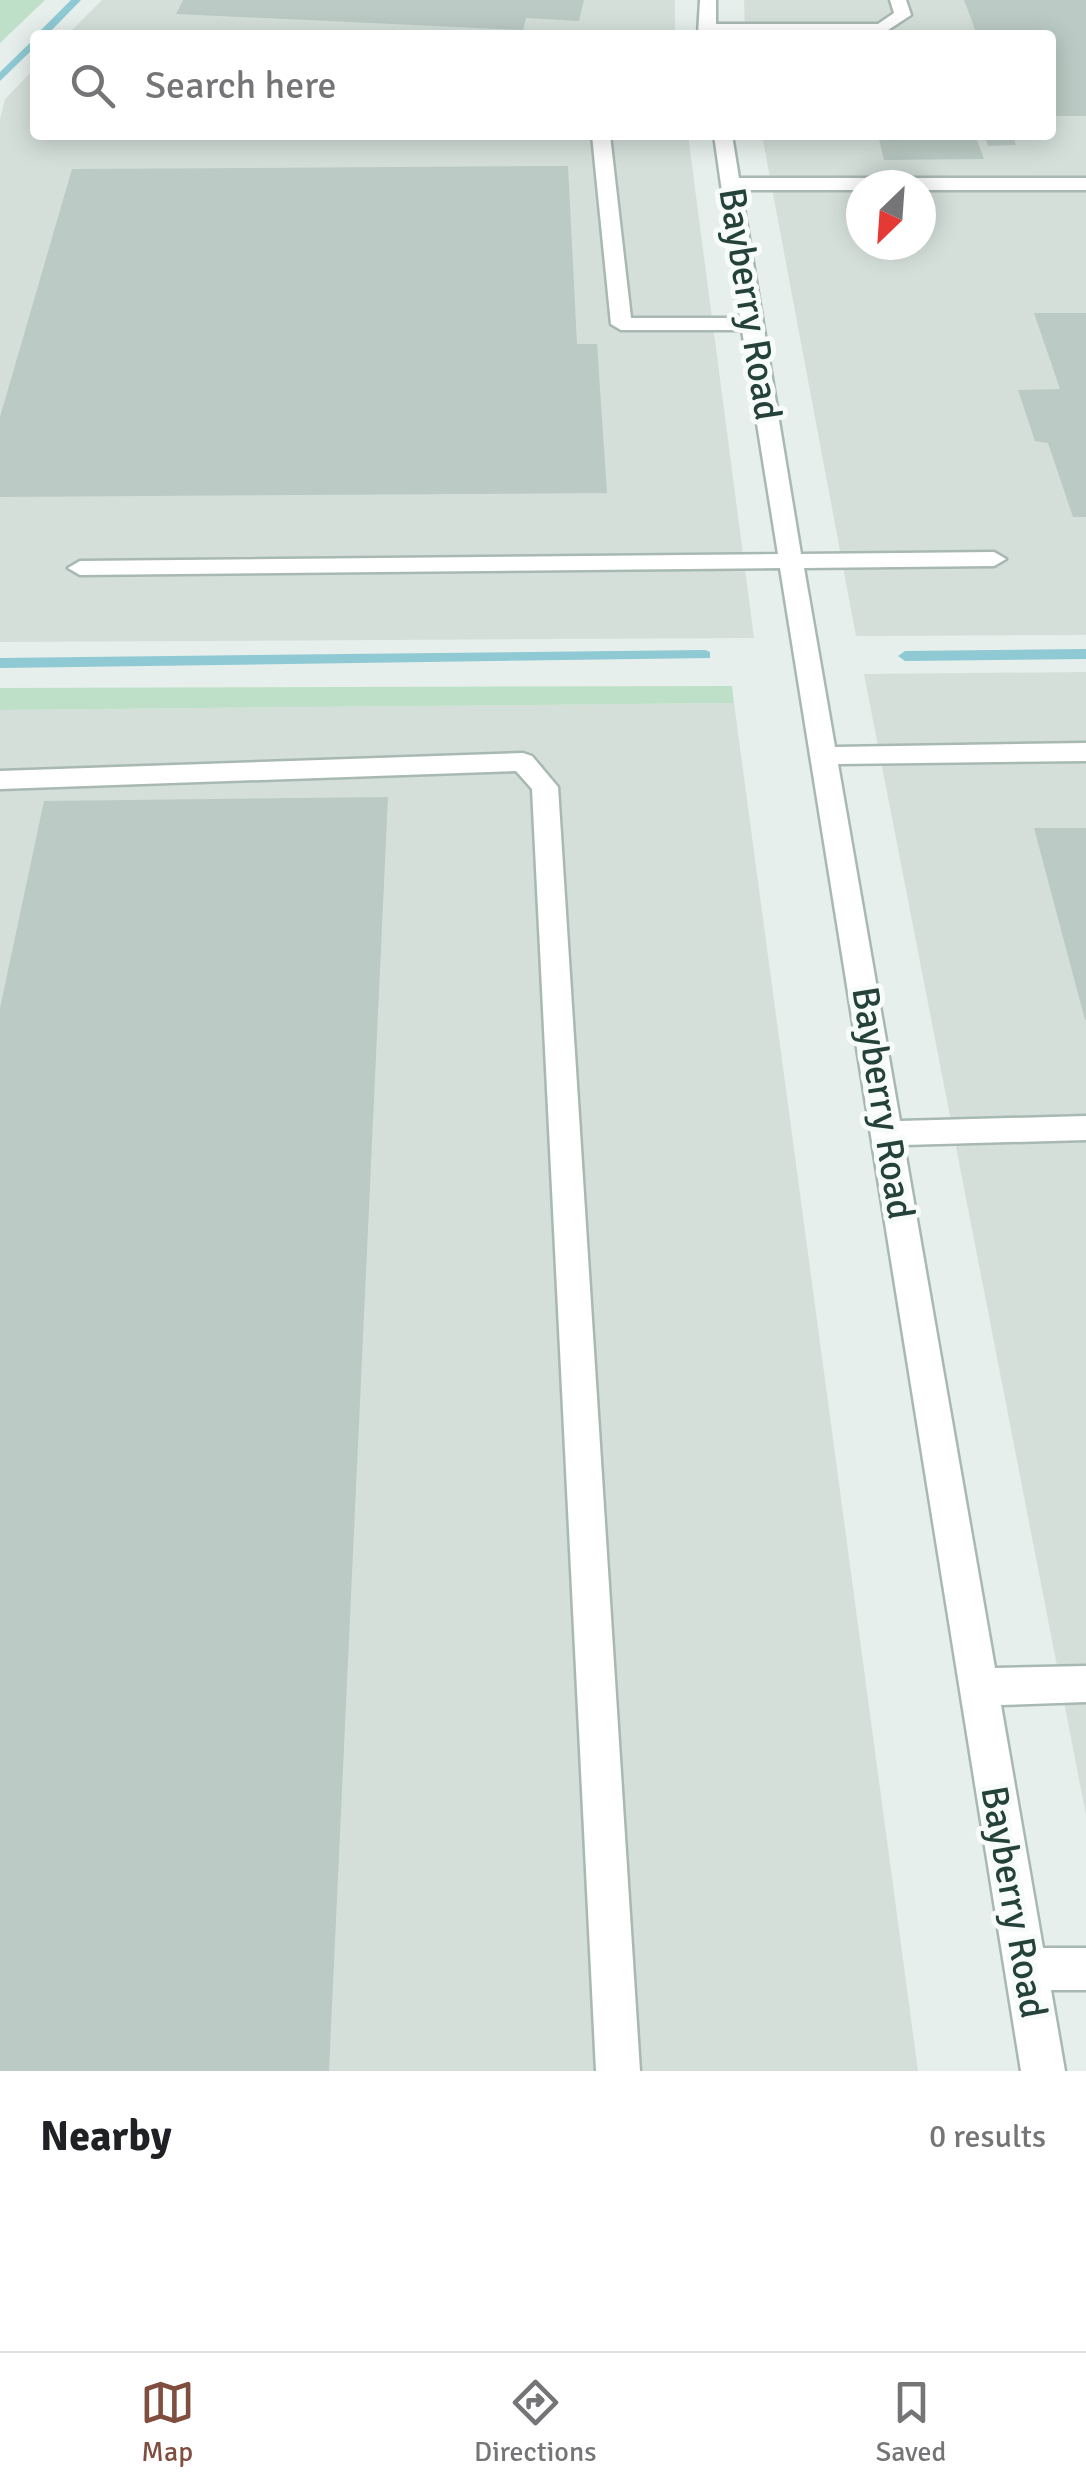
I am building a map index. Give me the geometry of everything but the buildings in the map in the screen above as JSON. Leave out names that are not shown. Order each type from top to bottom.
[{"type":"street","points":[[707,30],[708,0]]},
{"type":"street","points":[[794,30],[882,28],[903,15],[898,0]]},
{"type":"street","points":[[602,140],[621,324],[751,324]]},
{"type":"street","name":"Bayberry Road","points":[[724,140],[751,324],[1043,2071]]},
{"type":"street","points":[[731,184],[1086,184]]},
{"type":"street","points":[[80,568],[994,559]]},
{"type":"street","points":[[826,756],[1086,752]]},
{"type":"street","points":[[0,780],[523,762],[545,787],[618,2071]]},
{"type":"street","points":[[888,1133],[1086,1128]]},
{"type":"street","points":[[977,1687],[1086,1684]]},
{"type":"street","points":[[1026,1969],[1086,1969]]},
{"type":"shaded area","points":[[102,0],[675,0],[675,30],[72,30]]},
{"type":"shaded area","points":[[744,0],[1086,0],[1086,635],[856,636],[763,140],[1056,140],[1056,30],[745,30]]},
{"type":"shaded area","points":[[30,73],[30,140],[689,140],[754,638],[0,642],[0,119],[5,99]]},
{"type":"shaded area","points":[[1086,672],[1086,1815],[864,674]]},
{"type":"shaded area","points":[[734,703],[918,2071],[0,2071],[0,710]]},
{"type":"green space","points":[[0,0],[45,0],[0,43]]},
{"type":"green space","points":[[732,686],[734,703],[0,710],[0,688]]},
{"type":"waterway","points":[[46,30],[76,0]]},
{"type":"waterway","points":[[0,78],[30,46]]},
{"type":"waterway","points":[[905,656],[1086,654]]},
{"type":"waterway","points":[[0,663],[705,655]]}]
